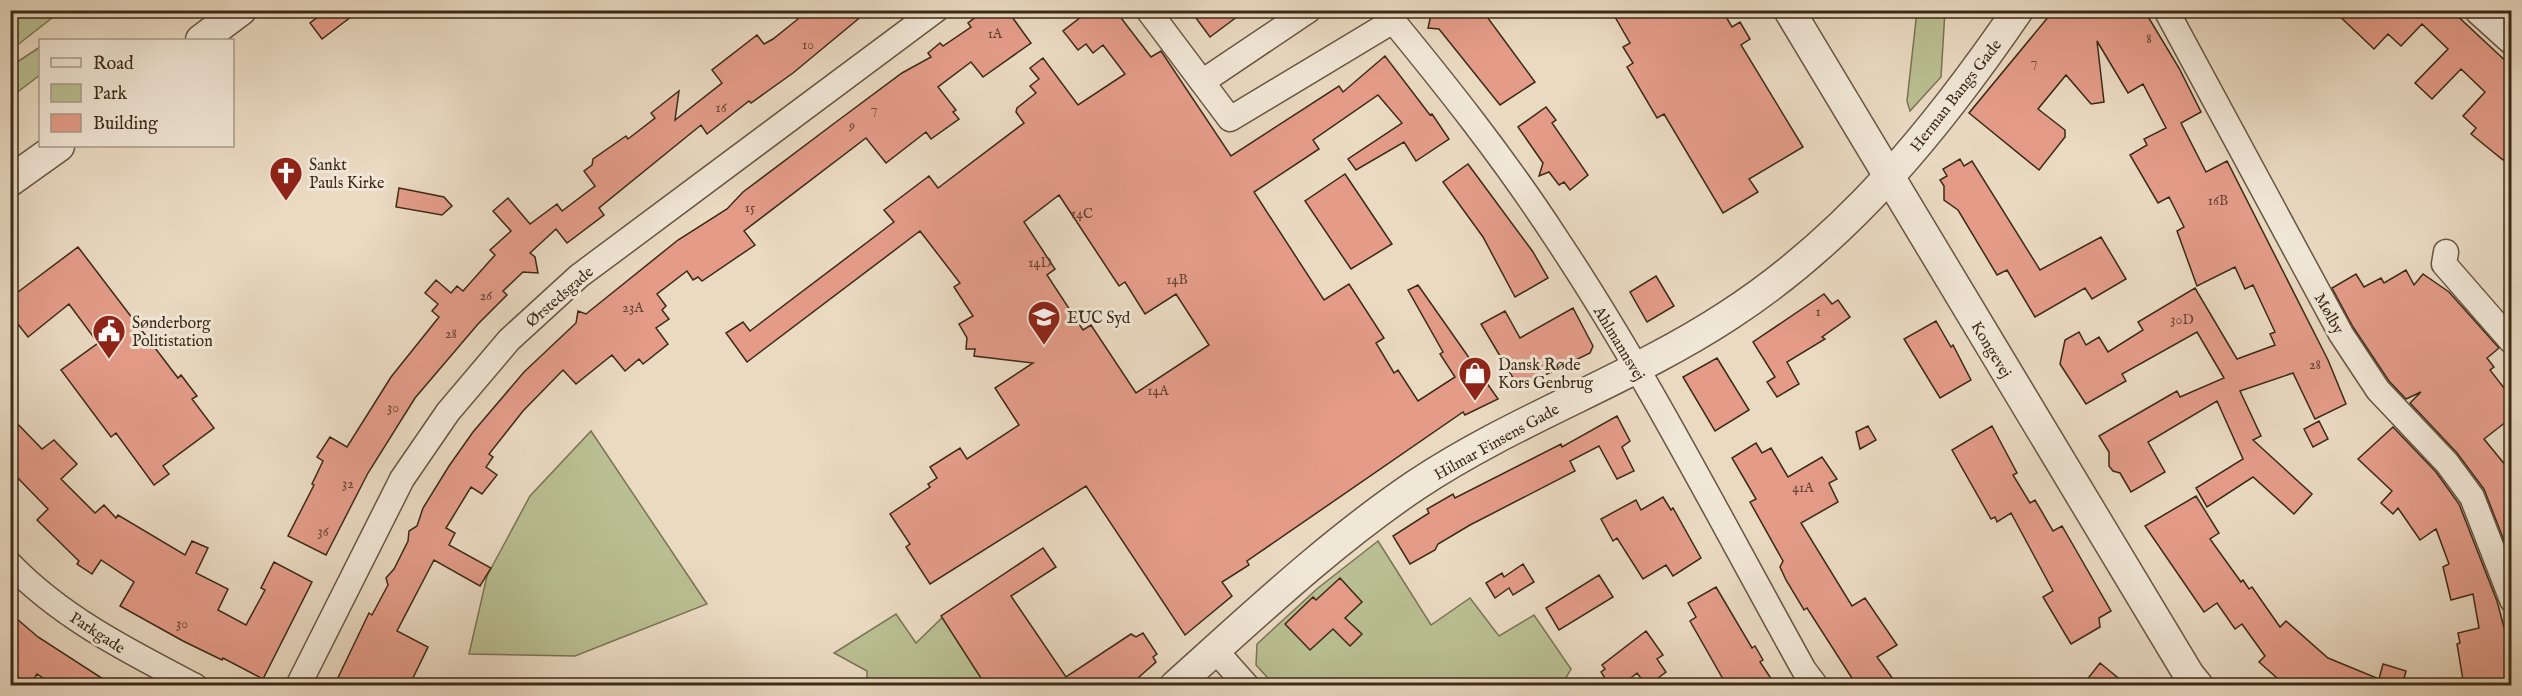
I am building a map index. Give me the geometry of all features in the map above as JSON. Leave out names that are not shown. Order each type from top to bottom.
[{"type":"street","points":[[202,39],[241,10]]},
{"type":"street","name":"Ørstedsgade","points":[[298,686],[402,479],[448,412],[509,340],[579,276],[936,10]]},
{"type":"street","name":"Ahlmannsvej","points":[[1148,10],[1230,119],[1389,16],[1468,112],[1557,238],[1636,367],[1804,670],[1816,686]]},
{"type":"street","points":[[1202,82],[1309,10]]},
{"type":"street","name":"Kongevej","points":[[1789,10],[2177,655],[2198,686]]},
{"type":"street","name":"Herman Bangs Gade","points":[[1890,178],[1976,72],[2018,10]]},
{"type":"street","name":"Mølby","points":[[2166,10],[2341,334],[2378,390],[2447,463],[2472,497],[2511,600]]},
{"type":"street","points":[[10,181],[57,147]]},
{"type":"street","name":"Hilmar Finsens Gade","points":[[1176,686],[1345,538],[1417,485],[1504,434],[1636,367],[1729,316],[1807,259],[1890,178]]},
{"type":"street","points":[[2446,252],[2444,264],[2511,342]]},
{"type":"street","name":"Parkgade","points":[[10,564],[25,579],[78,620],[125,650],[195,686]]},
{"type":"street","points":[[1215,650],[1247,686]]},
{"type":"green space","points":[[11,10],[61,10],[61,11],[11,50]]},
{"type":"green space","points":[[1917,11],[1945,11],[1941,77],[1910,111],[1907,101]]},
{"type":"green space","points":[[39,48],[39,76],[11,97],[11,66]]},
{"type":"green space","points":[[591,431],[707,604],[575,656],[469,654],[487,576],[530,496]]},
{"type":"green space","points":[[1378,541],[1431,625],[1470,598],[1499,636],[1534,615],[1571,669],[1563,683],[1566,685],[1275,686],[1256,665],[1257,644],[1318,588]]},
{"type":"green space","points":[[896,614],[916,643],[946,614],[993,685],[867,685],[867,671],[834,653]]},
{"type":"building","points":[[327,10],[360,10],[322,39],[310,23]]},
{"type":"building","points":[[791,10],[869,10],[793,73],[751,103],[749,101],[707,134],[701,125],[599,208],[604,215],[567,243],[556,229],[530,253],[535,257],[538,273],[523,272],[503,291],[507,295],[478,324],[415,398],[368,473],[326,555],[288,536],[314,485],[312,484],[323,461],[317,457],[330,437],[347,447],[391,377],[439,317],[432,311],[438,304],[425,293],[436,280],[451,293],[457,286],[463,291],[495,255],[490,250],[511,231],[493,211],[508,198],[530,224],[557,204],[562,211],[595,186],[584,171],[592,165],[593,159],[626,136],[628,139],[655,118],[651,113],[679,91],[675,120],[722,83],[712,70],[757,35],[764,44],[798,19]]},
{"type":"building","points":[[985,10],[1007,10],[1031,43],[983,77],[971,62],[938,87],[956,110],[953,112],[959,119],[931,139],[926,132],[886,163],[866,138],[744,231],[755,245],[702,281],[698,277],[693,280],[687,271],[657,294],[666,306],[662,310],[669,319],[656,328],[668,344],[643,364],[639,359],[625,371],[612,355],[576,384],[563,370],[523,411],[489,454],[493,457],[486,467],[497,475],[482,494],[471,487],[446,528],[455,533],[449,545],[491,568],[480,586],[434,560],[397,631],[428,647],[409,686],[334,686],[369,613],[372,615],[388,585],[386,578],[394,569],[408,541],[409,531],[417,526],[423,508],[449,466],[473,432],[524,372],[576,323],[578,311],[586,314],[678,240],[727,209],[743,192],[836,122],[902,73],[931,57],[928,53],[940,43],[943,46],[971,27],[968,23]]},
{"type":"building","points":[[1090,10],[1115,10],[1151,57],[1161,51],[1231,156],[1339,86],[1343,92],[1385,56],[1430,115],[1432,114],[1449,139],[1416,161],[1404,142],[1356,170],[1348,159],[1402,123],[1378,95],[1313,140],[1319,149],[1254,192],[1324,300],[1349,284],[1384,338],[1376,343],[1394,373],[1398,370],[1418,401],[1455,377],[1440,354],[1443,352],[1408,290],[1418,285],[1498,399],[1465,415],[1463,412],[1247,561],[1249,565],[1222,582],[1232,596],[1185,635],[1086,486],[930,584],[906,547],[910,544],[890,514],[930,487],[928,484],[937,478],[930,467],[960,448],[967,459],[1019,425],[995,388],[1033,363],[974,356],[975,349],[966,349],[967,338],[959,324],[973,316],[954,287],[960,283],[920,231],[747,362],[726,333],[743,322],[750,331],[894,222],[884,210],[929,176],[938,188],[1024,123],[1016,112],[1017,108],[1036,93],[1030,86],[1039,79],[1030,68],[1043,58],[1078,105],[1125,74],[1103,45],[1093,53],[1086,44],[1078,50],[1063,31]],"holes":[[[1059,195],[1119,286],[1125,282],[1145,314],[1176,294],[1209,345],[1136,393],[1091,325],[1083,330],[1047,275],[1055,269],[1024,222]]]},
{"type":"building","points":[[1190,10],[1246,10],[1210,37]]},
{"type":"building","points":[[1432,10],[1482,10],[1535,82],[1500,105],[1439,29],[1428,28]]},
{"type":"building","points":[[1611,10],[1722,10],[1732,27],[1740,22],[1750,39],[1741,45],[1803,147],[1749,179],[1758,192],[1723,213],[1664,114],[1657,118],[1627,67],[1633,63],[1623,47],[1630,43]]},
{"type":"building","points":[[2054,10],[2144,10],[2179,68],[2201,112],[2181,123],[2206,172],[2227,161],[2328,360],[2346,404],[2315,419],[2293,373],[2240,391],[2261,436],[2253,440],[2312,494],[2294,514],[2253,477],[2207,507],[2196,488],[2243,459],[2217,401],[2148,442],[2165,472],[2131,492],[2120,473],[2113,471],[2109,466],[2109,452],[2099,436],[2177,391],[2180,397],[2224,378],[2197,332],[2122,374],[2126,381],[2086,404],[2060,364],[2065,340],[2079,332],[2086,345],[2099,337],[2108,352],[2143,330],[2138,322],[2195,288],[2237,359],[2275,345],[2270,334],[2275,332],[2253,285],[2245,289],[2235,267],[2197,286],[2177,231],[2184,227],[2169,197],[2158,203],[2130,155],[2147,145],[2144,139],[2166,128],[2143,84],[2128,93],[2097,41],[2104,102],[2091,104],[2066,75],[2038,109],[2065,130],[2065,137],[2039,170],[1969,113]]},
{"type":"building","points":[[2333,10],[2451,10],[2511,66],[2511,152],[2503,160],[2471,134],[2476,128],[2463,116],[2485,92],[2461,69],[2432,99],[2415,83],[2448,49],[2422,24],[2401,46],[2388,34],[2374,49]]},
{"type":"building","points":[[1546,107],[1556,120],[1552,123],[1588,175],[1570,190],[1564,182],[1559,185],[1549,172],[1539,176],[1543,163],[1518,127]]},
{"type":"building","points":[[1960,159],[1964,166],[1972,161],[2040,270],[2101,237],[2126,279],[2092,299],[2085,288],[2035,317],[2007,270],[1997,275],[1958,210],[1944,200],[1944,186],[1940,180],[1947,176],[1943,169]]},
{"type":"building","points":[[1468,164],[1533,252],[1548,278],[1515,297],[1483,237],[1443,182]]},
{"type":"building","points":[[1345,174],[1392,244],[1351,269],[1305,201]]},
{"type":"building","points":[[399,188],[444,197],[452,206],[442,215],[396,207]]},
{"type":"building","points":[[78,247],[178,378],[181,375],[197,396],[192,399],[214,428],[163,466],[169,474],[154,485],[116,433],[111,437],[61,370],[98,343],[69,304],[28,337],[10,314],[10,298]]},
{"type":"building","points":[[2406,270],[2414,285],[2423,274],[2449,292],[2499,348],[2487,358],[2494,367],[2490,370],[2511,397],[2511,418],[2484,439],[2511,472],[2511,559],[2484,489],[2457,453],[2410,403],[2421,392],[2406,399],[2389,381],[2353,327],[2332,288],[2356,274],[2364,287],[2381,278],[2384,283]]},
{"type":"building","points":[[1656,276],[1674,306],[1647,322],[1630,292]]},
{"type":"building","points":[[1824,294],[1832,304],[1838,300],[1850,317],[1822,337],[1825,339],[1787,362],[1799,384],[1777,397],[1767,382],[1775,377],[1753,342]]},
{"type":"building","points":[[1573,308],[1593,346],[1590,353],[1519,388],[1481,324],[1505,311],[1520,338]]},
{"type":"building","points":[[1936,321],[1951,347],[1953,345],[1971,380],[1940,398],[1904,339]]},
{"type":"building","points":[[1717,358],[1749,410],[1715,431],[1683,377]]},
{"type":"building","points":[[10,416],[42,449],[54,440],[77,464],[61,479],[95,513],[104,505],[116,518],[118,515],[185,555],[192,541],[208,548],[196,573],[228,589],[218,610],[246,625],[265,590],[261,588],[274,562],[312,582],[263,679],[223,658],[222,660],[183,641],[120,606],[134,582],[101,560],[92,574],[77,564],[79,561],[37,520],[48,509],[10,470]]},
{"type":"building","points":[[1617,416],[1630,441],[1622,447],[1634,471],[1617,479],[1599,446],[1570,461],[1575,471],[1470,525],[1438,544],[1435,550],[1410,564],[1393,536],[1429,513],[1427,509],[1453,494],[1455,498],[1561,444],[1562,447]]},
{"type":"building","points":[[2319,421],[2328,439],[2313,447],[2304,429]]},
{"type":"building","points":[[1868,426],[1876,440],[1860,449],[1856,432]]},
{"type":"building","points":[[1992,426],[2017,473],[2013,475],[2030,503],[2035,500],[2053,531],[2062,526],[2111,611],[2099,618],[2100,627],[2071,644],[2043,597],[2053,591],[2011,513],[1997,522],[1995,517],[1991,519],[1952,450]]},
{"type":"building","points":[[2393,427],[2436,472],[2459,504],[2497,601],[2511,654],[2511,686],[2464,686],[2457,644],[2460,643],[2458,633],[2479,628],[2473,594],[2451,600],[2443,567],[2449,564],[2436,529],[2420,540],[2398,508],[2393,514],[2381,503],[2392,491],[2358,459]]},
{"type":"building","points":[[1756,443],[1762,453],[1771,448],[1788,477],[1822,457],[1837,479],[1829,483],[1838,502],[1801,523],[1852,606],[1865,598],[1897,645],[1877,657],[1898,686],[1857,686],[1807,608],[1804,610],[1786,580],[1780,567],[1783,561],[1750,502],[1756,499],[1732,458]]},
{"type":"building","points":[[2196,496],[2219,533],[2210,539],[2241,582],[2243,580],[2249,589],[2252,587],[2280,627],[2286,621],[2328,658],[2379,679],[2383,664],[2406,671],[2402,686],[2286,686],[2259,662],[2265,656],[2242,624],[2235,629],[2217,603],[2204,612],[2145,526]]},
{"type":"building","points":[[1663,497],[1671,510],[1673,508],[1701,558],[1673,576],[1666,565],[1643,579],[1617,538],[1613,541],[1601,519],[1636,500],[1641,510]]},
{"type":"building","points":[[1043,548],[1056,567],[1011,596],[1066,677],[1131,634],[1136,637],[1143,633],[1157,654],[1153,657],[1156,662],[1139,677],[1141,679],[1130,686],[986,686],[941,616]]},
{"type":"building","points":[[1523,564],[1534,582],[1513,595],[1509,588],[1495,598],[1486,583],[1502,573],[1504,577]]},
{"type":"building","points":[[1599,575],[1613,597],[1559,630],[1546,608]]},
{"type":"building","points":[[1340,578],[1362,602],[1345,618],[1362,634],[1350,646],[1333,629],[1310,650],[1285,624],[1313,597],[1316,600]]},
{"type":"building","points":[[1716,587],[1752,648],[1755,646],[1763,660],[1760,662],[1776,686],[1727,686],[1690,621],[1696,617],[1688,603]]},
{"type":"building","points":[[10,613],[38,637],[114,686],[55,686],[37,674],[30,686],[19,686],[10,680]]},
{"type":"building","points":[[1646,631],[1663,655],[1657,659],[1666,672],[1647,686],[1637,673],[1621,686],[1610,686],[1601,672],[1605,669],[1602,665]]},
{"type":"building","points":[[2100,663],[2128,686],[2082,686]]},
{"type":"place","name":"Sankt Pauls Kirke","points":[[286,202]]},
{"type":"place","name":"EUC Syd","points":[[1044,346]]},
{"type":"place","name":"Sønderborg Politistation","points":[[109,360]]},
{"type":"place","name":"Dansk Røde Kors Genbrug","points":[[1475,402]]}]
